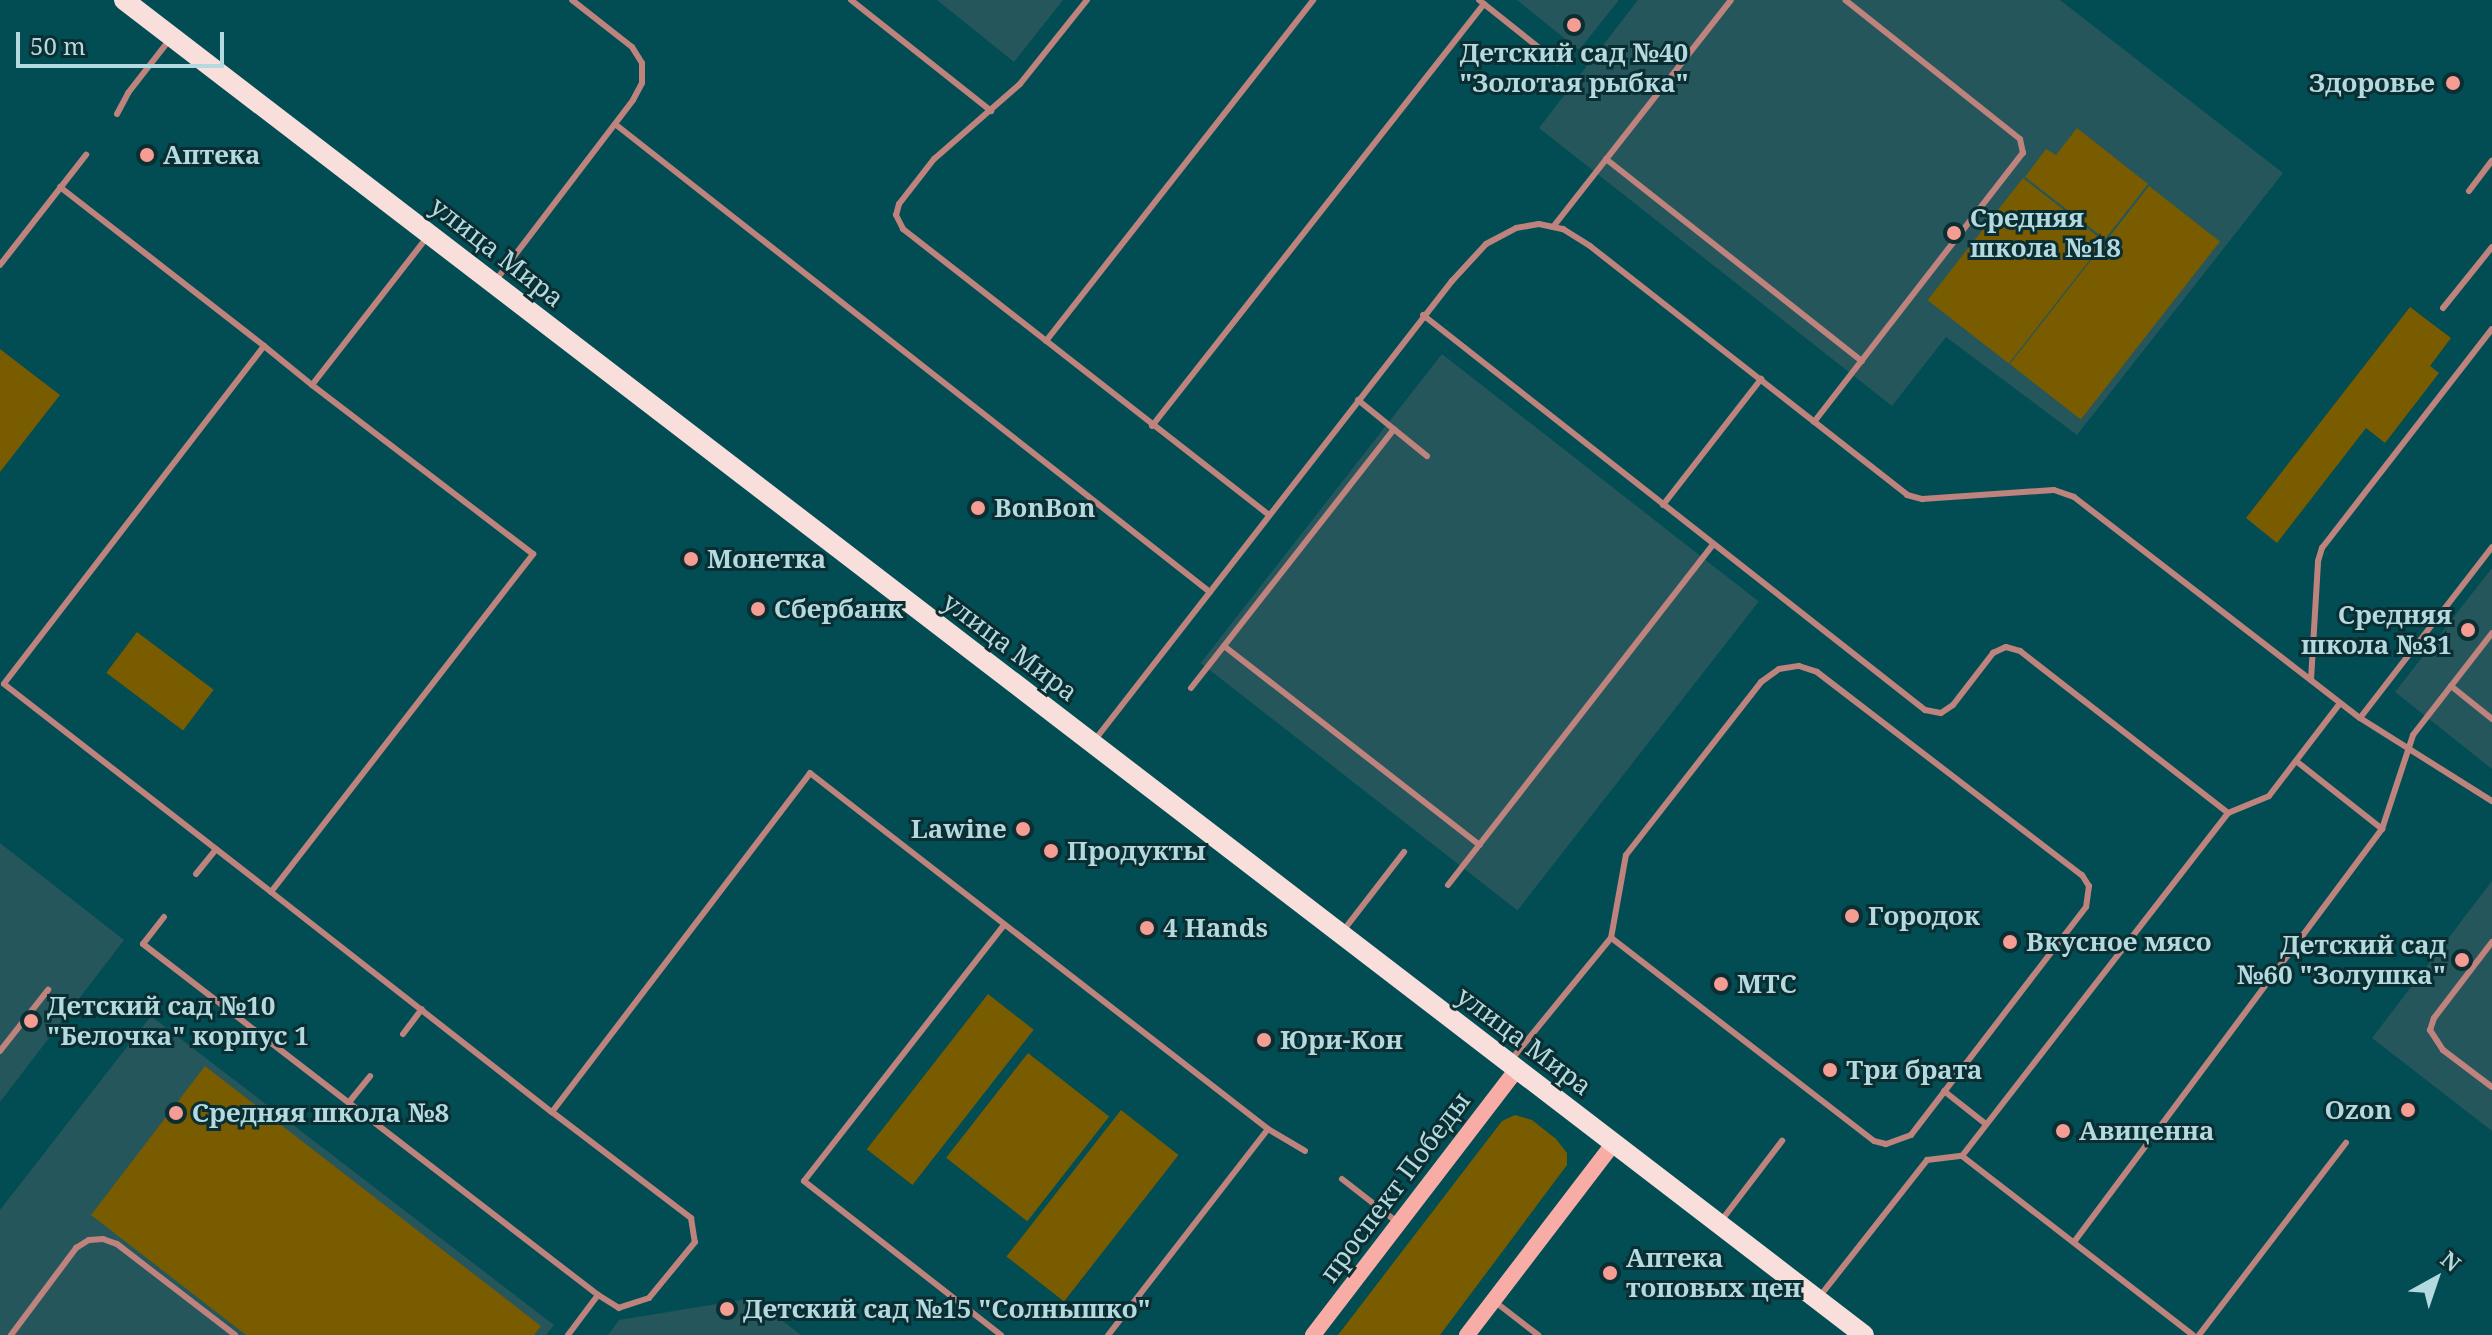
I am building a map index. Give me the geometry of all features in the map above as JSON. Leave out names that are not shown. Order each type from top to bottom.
[{"type":"main road","name":"улица Мира","points":[[124,0],[1864,1335]]},
{"type":"main road","name":"проспект Победы","points":[[1313,1335],[1513,1066]]},
{"type":"main road","points":[[1467,1335],[1614,1143]]},
{"type":"lane","points":[[494,282],[615,124],[642,83],[642,63],[632,47],[572,0]]},
{"type":"lane","points":[[851,0],[991,111]]},
{"type":"lane","points":[[1087,0],[1020,84],[934,159],[899,204],[896,215],[903,229],[1268,514]]},
{"type":"lane","points":[[1046,341],[1313,0]]},
{"type":"lane","points":[[1553,227],[1731,0]]},
{"type":"lane","points":[[1814,422],[2020,159],[2023,146],[2020,139],[1845,0]]},
{"type":"lane","points":[[1152,426],[1482,2],[1557,62]]},
{"type":"lane","points":[[117,114],[128,93],[172,37]]},
{"type":"lane","points":[[615,124],[1210,592]]},
{"type":"lane","points":[[0,265],[86,155]]},
{"type":"lane","points":[[1606,159],[1862,361]]},
{"type":"lane","points":[[2469,191],[2492,161]]},
{"type":"lane","points":[[60,187],[533,554],[271,892]]},
{"type":"lane","points":[[1092,743],[1423,315],[1486,244],[1516,228],[1539,224],[1563,229],[1590,246],[1907,495],[1922,499],[2054,490],[2074,497],[2360,718],[2492,801]]},
{"type":"lane","points":[[312,385],[430,233]]},
{"type":"lane","points":[[2443,308],[2492,247]]},
{"type":"lane","points":[[1423,315],[1925,710],[1941,713],[1953,705],[1993,653],[2006,647],[2020,651],[2228,813]]},
{"type":"lane","points":[[2311,680],[2318,561],[2322,548],[2492,329]]},
{"type":"lane","points":[[164,917],[143,944],[598,1295],[619,1308],[656,1293],[695,1242],[691,1218],[4,684],[264,346]]},
{"type":"lane","points":[[1663,505],[1761,379]]},
{"type":"lane","points":[[1358,400],[1427,456]]},
{"type":"lane","points":[[1191,688],[1394,429]]},
{"type":"lane","points":[[1448,885],[1713,545]]},
{"type":"lane","points":[[2360,718],[2492,547]]},
{"type":"lane","points":[[2074,1242],[2382,829],[2390,815],[2407,748],[2492,633]]},
{"type":"lane","points":[[1224,646],[1480,845]]},
{"type":"lane","points":[[1513,1066],[1611,938],[1626,855],[1761,682],[1779,669],[1799,666],[1817,672],[2082,875],[2089,886],[2086,907],[1911,1135],[1886,1144],[1874,1141],[1611,938]]},
{"type":"lane","points":[[2451,686],[2492,719]]},
{"type":"lane","points":[[1962,1156],[2228,813],[2262,801],[2340,703]]},
{"type":"lane","points":[[2296,761],[2382,829]]},
{"type":"lane","points":[[552,1112],[810,773],[1268,1129],[1305,1151]]},
{"type":"lane","points":[[196,874],[216,849]]},
{"type":"lane","points":[[1341,934],[1404,852]]},
{"type":"lane","points":[[1001,1335],[804,1181],[1004,925]]},
{"type":"lane","points":[[2492,942],[2434,1018],[2430,1030],[2443,1050],[2492,1087]]},
{"type":"lane","points":[[0,1051],[48,990]]},
{"type":"lane","points":[[403,1034],[422,1009]]},
{"type":"lane","points":[[350,1101],[370,1076]]},
{"type":"lane","points":[[1944,1091],[1986,1124]]},
{"type":"lane","points":[[1108,1335],[1268,1129]]},
{"type":"lane","points":[[1718,1223],[1782,1141]]},
{"type":"lane","points":[[2199,1335],[2346,1143]]},
{"type":"lane","points":[[1818,1299],[1927,1160],[1962,1156],[2193,1335]]},
{"type":"lane","points":[[1342,1179],[1398,1223]]},
{"type":"lane","points":[[11,1335],[76,1248],[89,1240],[103,1239],[117,1244],[235,1335]]},
{"type":"lane","points":[[568,1335],[598,1295]]},
{"type":"lane","points":[[1494,1301],[1538,1335]]},
{"type":"shaded area","points":[[937,0],[1063,0],[1014,62]]},
{"type":"shaded area","name":"Детский сад №40 \"Золотая рыбка\"","points":[[1517,0],[1619,0],[1579,50]]},
{"type":"shaded area","name":"Средняя школа №18","points":[[1638,0],[2060,0],[2283,173],[2077,435],[1946,337],[1892,406],[1539,128]]},
{"type":"shaded area","points":[[2077,128],[2148,184],[2105,239],[2025,177],[2046,149],[2056,155]]},
{"type":"shaded area","points":[[2023,178],[2104,241],[2009,364],[1928,300]]},
{"type":"shaded area","points":[[2149,186],[2220,241],[2081,419],[2010,364]]},
{"type":"shaded area","points":[[2410,307],[2451,338],[2430,366],[2439,373],[2385,443],[2366,428],[2277,543],[2246,518]]},
{"type":"shaded area","points":[[0,349],[60,395],[0,472]]},
{"type":"shaded area","points":[[1442,354],[1759,601],[1517,910],[1201,663]]},
{"type":"shaded area","name":"Средняя школа №31","points":[[2492,568],[2492,769],[2395,692]]},
{"type":"shaded area","points":[[137,632],[214,690],[183,731],[106,673]]},
{"type":"shaded area","name":"Детский сад №10 \"Белочка\" корпус 1","points":[[0,843],[124,940],[0,1102]]},
{"type":"shaded area","name":"Детский сад №60 \"Золушка\"","points":[[2492,881],[2492,1131],[2372,1038]]},
{"type":"shaded area","points":[[988,994],[1034,1030],[912,1185],[867,1149]]},
{"type":"shaded area","name":"Средняя школа №8","points":[[151,1016],[554,1325],[546,1335],[0,1335],[0,1210]]},
{"type":"shaded area","points":[[1028,1053],[1109,1116],[1027,1221],[946,1158]]},
{"type":"shaded area","points":[[205,1066],[541,1326],[534,1335],[246,1335],[91,1215]]},
{"type":"shaded area","points":[[1121,1110],[1179,1155],[1064,1302],[1006,1257]]},
{"type":"shaded area","points":[[1515,1115],[1532,1120],[1556,1139],[1567,1153],[1567,1165],[1440,1335],[1338,1335],[1502,1121]]},
{"type":"shaded area","name":"Детский сад №15 \"Солнышко\"","points":[[753,1298],[801,1335],[608,1335],[619,1320]]},
{"type":"place","name":"Детский сад №40 \"Золотая рыбка\"","points":[[1574,25]]},
{"type":"place","name":"Здоровье","points":[[2453,83]]},
{"type":"place","name":"Аптека","points":[[147,155]]},
{"type":"place","name":"Средняя школа №18","points":[[1954,233]]},
{"type":"place","name":"BonBon","points":[[978,508]]},
{"type":"place","name":"Монетка","points":[[691,559]]},
{"type":"place","name":"Сбербанк","points":[[758,609]]},
{"type":"place","name":"Средняя школа №31","points":[[2468,630]]},
{"type":"place","name":"Lawine","points":[[1023,829]]},
{"type":"place","name":"Продукты","points":[[1051,851]]},
{"type":"place","name":"Городок","points":[[1852,916]]},
{"type":"place","name":"4 Hands","points":[[1147,928]]},
{"type":"place","name":"Вкусное мясо","points":[[2010,942]]},
{"type":"place","name":"Детский сад №60 \"Золушка\"","points":[[2462,960]]},
{"type":"place","name":"МТС","points":[[1721,984]]},
{"type":"place","name":"Детский сад №10 \"Белочка\" корпус 1","points":[[31,1021]]},
{"type":"place","name":"Юри-Кон","points":[[1264,1040]]},
{"type":"place","name":"Три брата","points":[[1830,1070]]},
{"type":"place","name":"Ozon","points":[[2408,1110]]},
{"type":"place","name":"Средняя школа №8","points":[[176,1113]]},
{"type":"place","name":"Авиценна","points":[[2063,1131]]},
{"type":"place","name":"Аптека топовых цен","points":[[1610,1273]]},
{"type":"place","name":"Детский сад №15 \"Солнышко\"","points":[[727,1309]]}]
